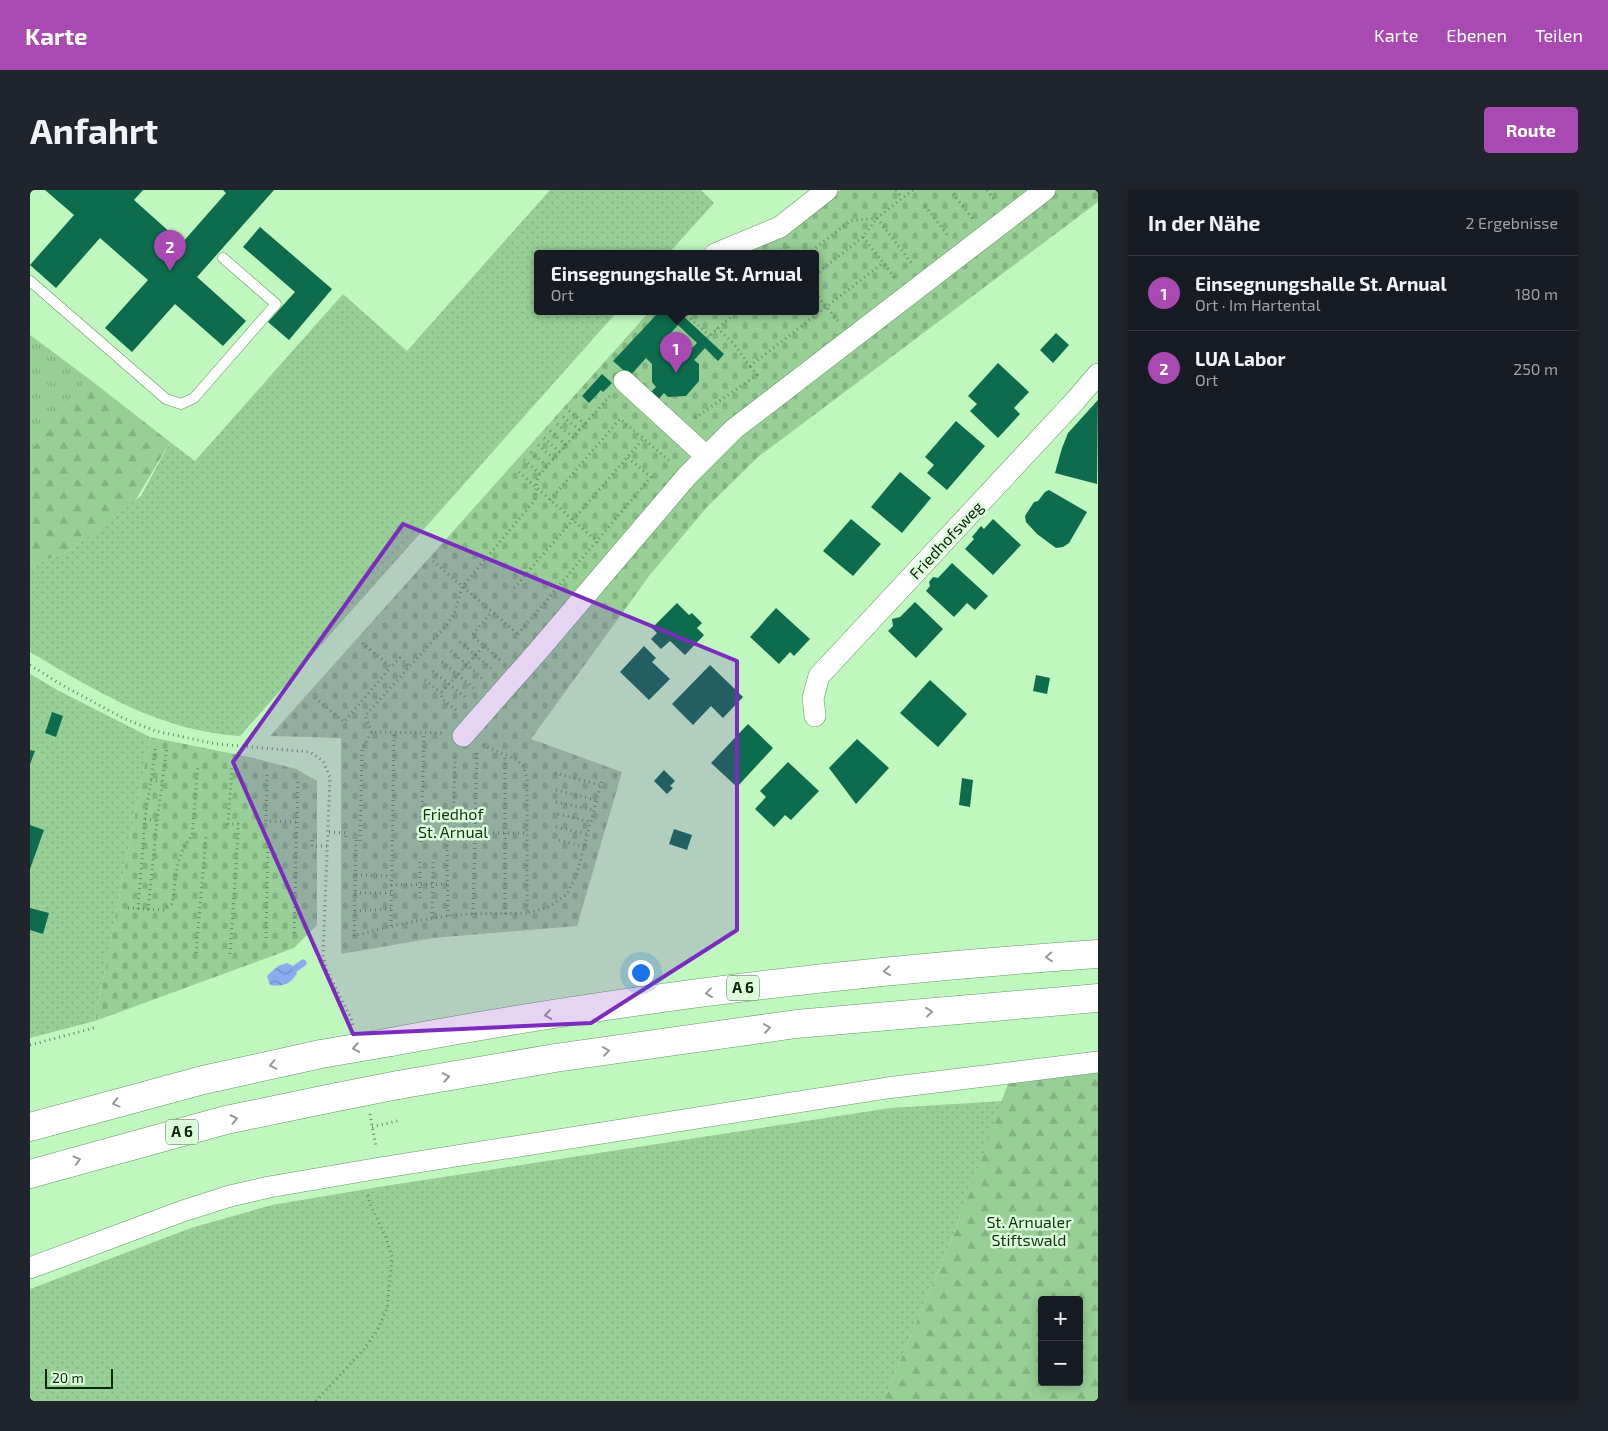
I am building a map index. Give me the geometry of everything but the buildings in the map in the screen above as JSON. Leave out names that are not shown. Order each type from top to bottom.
[{"type":"highway","name":"A 6","points":[[30,1127],[203,1080],[321,1054],[564,1012],[860,973],[976,962],[1098,954]]},
{"type":"highway","name":"A 6","points":[[30,1174],[226,1120],[398,1085],[555,1058],[796,1024],[1098,998]]},
{"type":"street","points":[[725,250],[780,227],[827,190]]},
{"type":"street","points":[[467,734],[686,476],[734,429],[1045,190]]},
{"type":"street","name":"Friedhofsweg","points":[[815,716],[814,698],[819,676],[1098,374]]},
{"type":"street","points":[[624,381],[706,456]]},
{"type":"street","points":[[30,1268],[183,1211],[230,1196],[270,1187],[887,1088],[1098,1062]]},
{"type":"lane","points":[[30,281],[166,400],[181,404],[194,398],[276,304],[223,258]]},
{"type":"path","points":[[896,190],[902,198]]},
{"type":"path","points":[[819,272],[863,237],[877,218],[913,190]]},
{"type":"path","points":[[953,194],[985,236]]},
{"type":"path","points":[[925,206],[962,253]]},
{"type":"path","points":[[813,250],[850,221],[877,218]]},
{"type":"path","points":[[877,218],[925,281]]},
{"type":"path","points":[[863,237],[908,295]]},
{"type":"path","points":[[788,246],[791,250]]},
{"type":"path","points":[[819,312],[883,263]]},
{"type":"path","points":[[819,298],[851,338]]},
{"type":"path","points":[[686,315],[709,337],[732,315]]},
{"type":"path","points":[[750,366],[816,315]]},
{"type":"path","points":[[678,430],[757,375],[733,343],[717,328]]},
{"type":"path","points":[[372,732],[365,716],[447,625],[454,614],[462,586],[535,500],[537,480],[540,474],[624,381]]},
{"type":"path","points":[[737,389],[743,396]]},
{"type":"path","points":[[569,411],[585,424]]},
{"type":"path","points":[[563,417],[580,430]]},
{"type":"path","points":[[550,500],[620,419],[686,476]]},
{"type":"path","points":[[557,424],[573,437]]},
{"type":"path","points":[[550,431],[566,445]]},
{"type":"path","points":[[544,438],[560,452]]},
{"type":"path","points":[[514,588],[644,438]]},
{"type":"path","points":[[538,445],[554,459]]},
{"type":"path","points":[[532,452],[547,466]]},
{"type":"path","points":[[518,634],[651,476],[627,457]]},
{"type":"path","points":[[524,460],[540,474]]},
{"type":"path","points":[[519,472],[616,559]]},
{"type":"path","points":[[433,561],[538,651]]},
{"type":"path","points":[[492,612],[472,635],[500,661]]},
{"type":"path","points":[[362,642],[391,667]]},
{"type":"path","points":[[460,642],[492,669]]},
{"type":"path","points":[[441,693],[484,646]]},
{"type":"path","points":[[451,651],[484,679]]},
{"type":"path","points":[[315,698],[344,722],[400,658],[409,666]]},
{"type":"path","points":[[442,662],[475,689]]},
{"type":"path","points":[[30,665],[110,711],[155,731],[217,744],[310,752],[324,761],[330,778],[323,956],[327,971],[351,1018]]},
{"type":"path","points":[[433,671],[466,698]]},
{"type":"path","points":[[425,680],[441,693],[442,699],[467,734],[517,760],[523,766],[527,778],[526,913]]},
{"type":"path","points":[[372,732],[467,734]]},
{"type":"path","points":[[372,732],[362,749],[354,936],[432,918],[472,914],[526,913],[549,907],[567,894],[577,873],[602,780]]},
{"type":"path","points":[[421,842],[424,732]]},
{"type":"path","points":[[391,926],[394,733]]},
{"type":"path","points":[[467,734],[475,833],[472,914]]},
{"type":"path","points":[[448,916],[447,843],[453,833],[467,734]]},
{"type":"path","points":[[138,909],[146,819],[156,745]]},
{"type":"path","points":[[148,910],[167,747]]},
{"type":"path","points":[[505,755],[505,914]]},
{"type":"path","points":[[128,908],[164,910],[172,904],[180,853],[192,836],[198,766]]},
{"type":"path","points":[[230,954],[238,837],[238,824],[228,824],[232,766]]},
{"type":"path","points":[[554,773],[600,785]]},
{"type":"path","points":[[267,775],[266,821],[297,822]]},
{"type":"path","points":[[151,780],[162,782]]},
{"type":"path","points":[[294,933],[298,780]]},
{"type":"path","points":[[556,790],[596,800]]},
{"type":"path","points":[[556,802],[594,810]]},
{"type":"path","points":[[558,814],[590,822]]},
{"type":"path","points":[[146,819],[157,821]]},
{"type":"path","points":[[556,827],[587,834]]},
{"type":"path","points":[[329,832],[346,833],[346,840]]},
{"type":"path","points":[[453,833],[526,833]]},
{"type":"path","points":[[196,953],[206,836]]},
{"type":"path","points":[[266,938],[268,838]]},
{"type":"path","points":[[312,840],[312,846],[328,846]]},
{"type":"path","points":[[559,840],[584,846]]},
{"type":"path","points":[[420,862],[420,898]]},
{"type":"path","points":[[432,918],[433,862]]},
{"type":"path","points":[[356,875],[391,876]]},
{"type":"path","points":[[391,885],[448,884]]},
{"type":"path","points":[[355,892],[391,893]]},
{"type":"path","points":[[355,911],[391,909]]},
{"type":"path","points":[[30,1045],[94,1028]]},
{"type":"path","points":[[372,1126],[401,1120]]},
{"type":"path","points":[[316,1401],[364,1349],[377,1331],[387,1309],[392,1257],[385,1235],[370,1204],[362,1172]]},
{"type":"highlighted area","points":[[403,524],[737,661],[737,930],[591,1023],[353,1034],[233,762]]},
{"type":"green space","points":[[550,190],[701,190],[714,203],[672,250],[534,250],[534,315],[614,315],[240,736],[211,733],[156,718],[105,695],[30,652],[30,566],[69,551],[141,496],[170,442],[195,461],[343,294],[407,351]]},
{"type":"green space","name":"Friedhof St. Arnual","points":[[840,190],[1098,190],[1098,202],[758,457],[707,507],[649,576],[531,739],[622,772],[577,926],[433,938],[341,954],[341,738],[270,736],[646,315],[819,315],[819,250],[744,250],[782,233]]},
{"type":"green space","points":[[30,335],[88,378],[30,451]]},
{"type":"green space","points":[[88,378],[170,442],[135,501],[69,551],[30,566],[30,451]]},
{"type":"green space","points":[[30,674],[59,691],[150,737],[95,1021],[30,1038]]},
{"type":"green space","points":[[150,737],[249,757],[296,769],[317,781],[317,925],[294,948],[95,1021]]},
{"type":"green space","name":"St. Arnualer Stiftswald","points":[[1098,1072],[1098,1401],[883,1401],[950,1243],[1009,1081]]},
{"type":"green space","points":[[1003,1101],[950,1243],[883,1401],[30,1401],[30,1289],[191,1228],[272,1205],[385,1186],[890,1108]]},
{"type":"water","points":[[287,963],[293,966],[297,973],[295,977],[286,984],[279,986],[270,985],[267,976],[278,966]]},
{"type":"waterway","points":[[296,968],[303,963]]},
{"type":"place","name":"LUA Labor","points":[[170,271]]},
{"type":"place","name":"Einsegnungshalle St. Arnual","points":[[676,373]]}]
